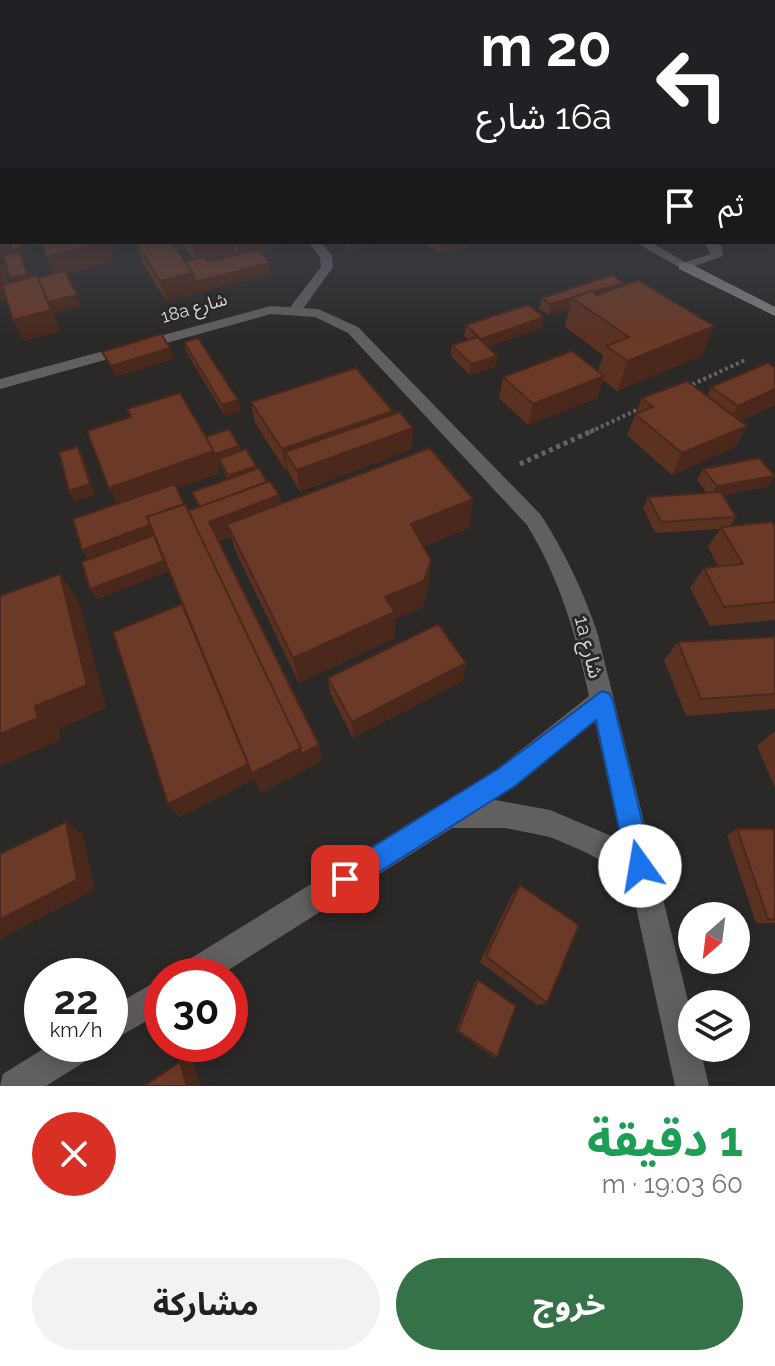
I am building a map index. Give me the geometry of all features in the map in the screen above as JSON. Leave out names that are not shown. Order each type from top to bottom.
[{"type":"main road","points":[[684,266],[775,312]]},
{"type":"street","points":[[295,310],[327,267],[326,256],[316,244]]},
{"type":"street","points":[[645,244],[684,266],[717,256],[712,244]]},
{"type":"street","name":"18a شارع","points":[[0,384],[248,314],[295,310],[328,316],[353,330]]},
{"type":"street","name":"1a شارع","points":[[353,330],[534,520],[557,556],[575,595],[692,1086]]},
{"type":"street","points":[[220,958],[506,778],[602,701]]},
{"type":"street","points":[[448,815],[495,812],[543,820],[592,838],[640,866]]},
{"type":"street","points":[[15,1086],[53,1062]]},
{"type":"path","points":[[675,392],[745,360]]},
{"type":"path","points":[[493,476],[647,405]]},
{"type":"building","points":[[10,244],[21,244],[22,248],[11,250]]},
{"type":"building","points":[[41,244],[94,244],[47,257]]},
{"type":"building","points":[[137,244],[172,244],[193,273],[160,281]]},
{"type":"building","points":[[258,250],[270,263],[195,282],[185,262],[205,257],[208,262]]},
{"type":"building","points":[[20,252],[27,274],[10,278],[3,255]]},
{"type":"building","points":[[65,271],[77,295],[48,302],[38,278]]},
{"type":"building","points":[[612,275],[624,283],[550,304],[542,298]]},
{"type":"building","points":[[37,276],[51,310],[13,320],[2,285]]},
{"type":"building","points":[[638,280],[714,326],[628,361],[606,346],[629,337],[572,298],[592,291],[597,295]]},
{"type":"building","points":[[528,305],[544,317],[481,339],[466,325]]},
{"type":"building","points":[[161,334],[170,348],[111,366],[102,352]]},
{"type":"building","points":[[478,337],[497,356],[471,364],[452,345]]},
{"type":"building","points":[[198,338],[238,400],[222,405],[184,342]]},
{"type":"building","points":[[572,351],[604,376],[533,404],[503,377]]},
{"type":"building","points":[[768,363],[775,368],[775,389],[738,406],[711,387]]},
{"type":"building","points":[[356,368],[393,411],[282,449],[251,402]]},
{"type":"building","points":[[687,381],[747,426],[682,453],[635,414],[653,407],[642,398]]},
{"type":"building","points":[[180,393],[214,451],[109,488],[87,431],[131,417],[127,409]]},
{"type":"building","points":[[400,412],[413,428],[297,470],[285,452]]},
{"type":"building","points":[[229,429],[239,446],[215,454],[206,437]]},
{"type":"building","points":[[78,447],[90,484],[69,491],[59,452]]},
{"type":"building","points":[[430,448],[473,499],[411,524],[431,560],[424,581],[385,597],[395,612],[293,658],[227,524]]},
{"type":"building","points":[[246,449],[256,466],[228,476],[219,459]]},
{"type":"building","points":[[759,458],[775,476],[717,486],[703,469]]},
{"type":"building","points":[[259,468],[267,482],[200,507],[192,492]]},
{"type":"building","points":[[270,481],[279,495],[209,522],[319,745],[302,754],[188,511]]},
{"type":"building","points":[[175,484],[184,504],[147,517],[150,525],[82,550],[73,519]]},
{"type":"building","points":[[721,492],[736,517],[661,522],[648,497]]},
{"type":"building","points":[[185,504],[301,748],[252,773],[147,517]]},
{"type":"building","points":[[772,522],[775,527],[775,602],[724,607],[704,568],[743,564],[721,527]]},
{"type":"building","points":[[154,535],[164,561],[90,589],[82,562]]},
{"type":"building","points":[[60,574],[87,685],[35,706],[38,718],[0,734],[0,596]]},
{"type":"building","points":[[182,604],[248,764],[168,804],[113,632]]},
{"type":"building","points":[[438,624],[466,663],[352,722],[328,678]]},
{"type":"building","points":[[775,637],[775,694],[701,699],[678,642]]},
{"type":"building","points":[[66,822],[77,880],[0,919],[0,854]]},
{"type":"building","points":[[737,829],[774,829],[775,919],[768,919]]},
{"type":"building","points":[[520,885],[579,925],[547,1003],[486,956]]},
{"type":"building","points":[[478,980],[516,1006],[497,1057],[458,1031]]},
{"type":"building","points":[[180,1062],[187,1086],[144,1086]]},
{"type":"route","points":[[345,879],[506,778],[602,701],[640,866]]}]
